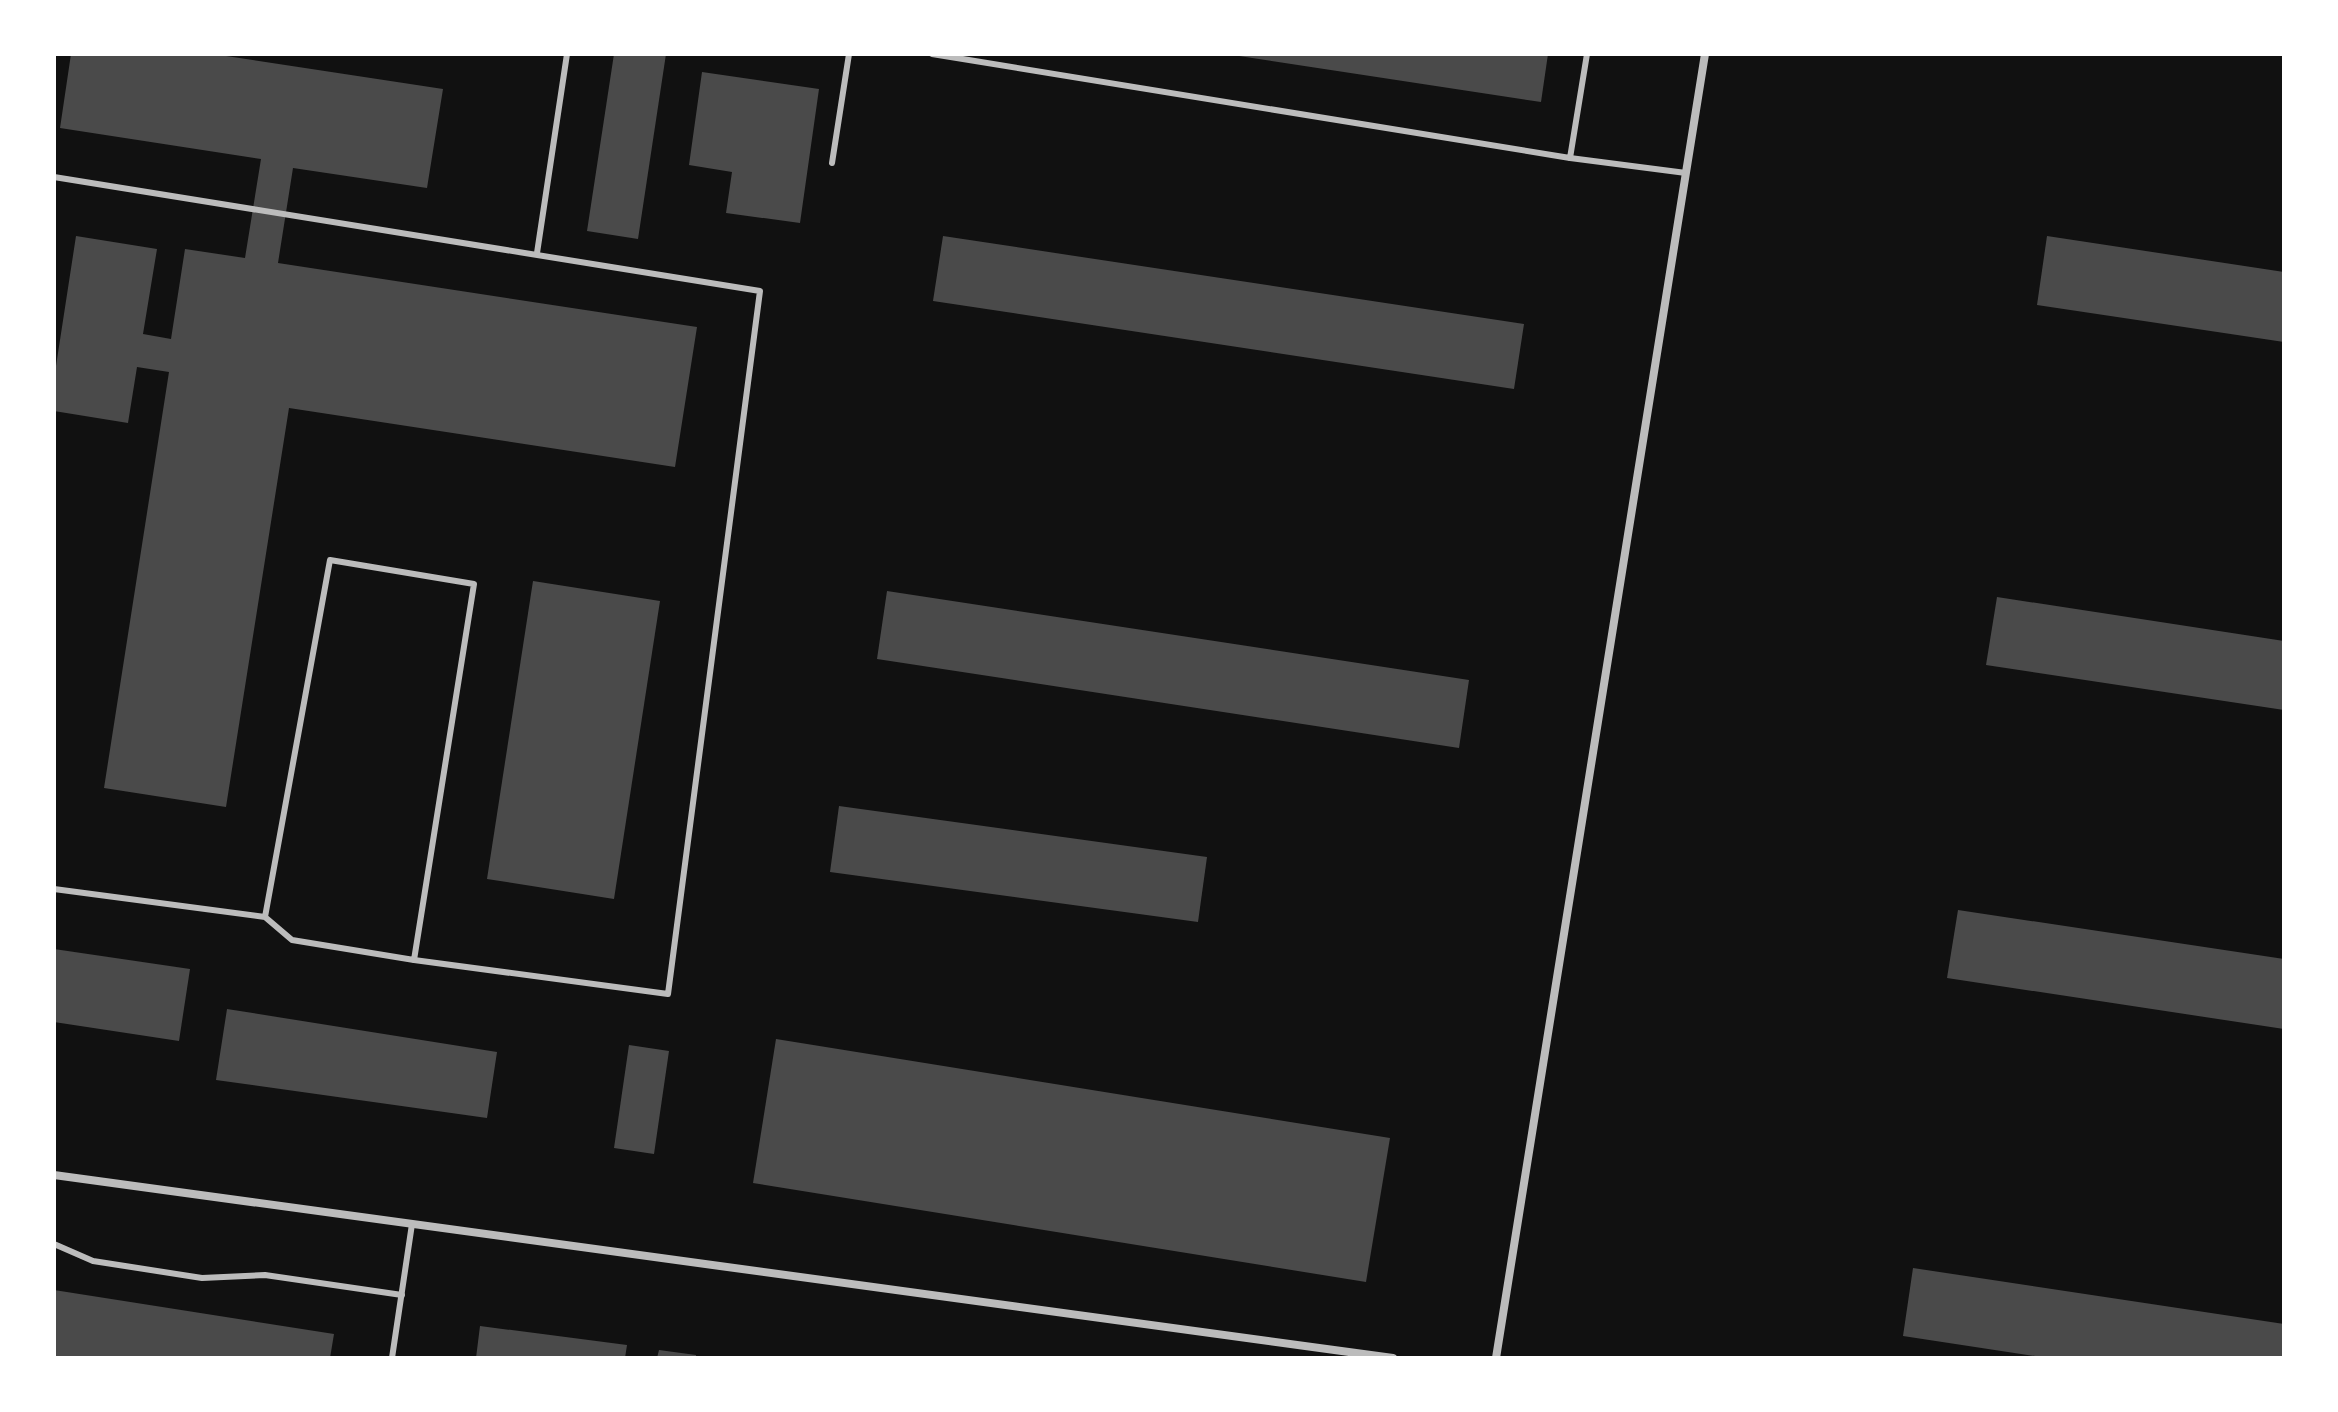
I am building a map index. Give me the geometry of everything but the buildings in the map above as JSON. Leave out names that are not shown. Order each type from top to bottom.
[{"type":"street","points":[[1496,1358],[1705,54]]},
{"type":"street","points":[[54,1175],[1393,1358]]},
{"type":"lane","points":[[537,253],[567,54]]},
{"type":"lane","points":[[832,163],[849,54]]},
{"type":"lane","points":[[932,54],[1570,158],[1686,173]]},
{"type":"lane","points":[[1570,158],[1587,54]]},
{"type":"lane","points":[[54,177],[760,291],[668,994],[414,960],[292,940],[265,917],[54,889]]},
{"type":"lane","points":[[265,917],[330,560],[474,584],[414,960]]},
{"type":"lane","points":[[392,1358],[412,1224]]},
{"type":"lane","points":[[54,1244],[93,1261],[202,1278],[265,1275],[402,1295]]}]
